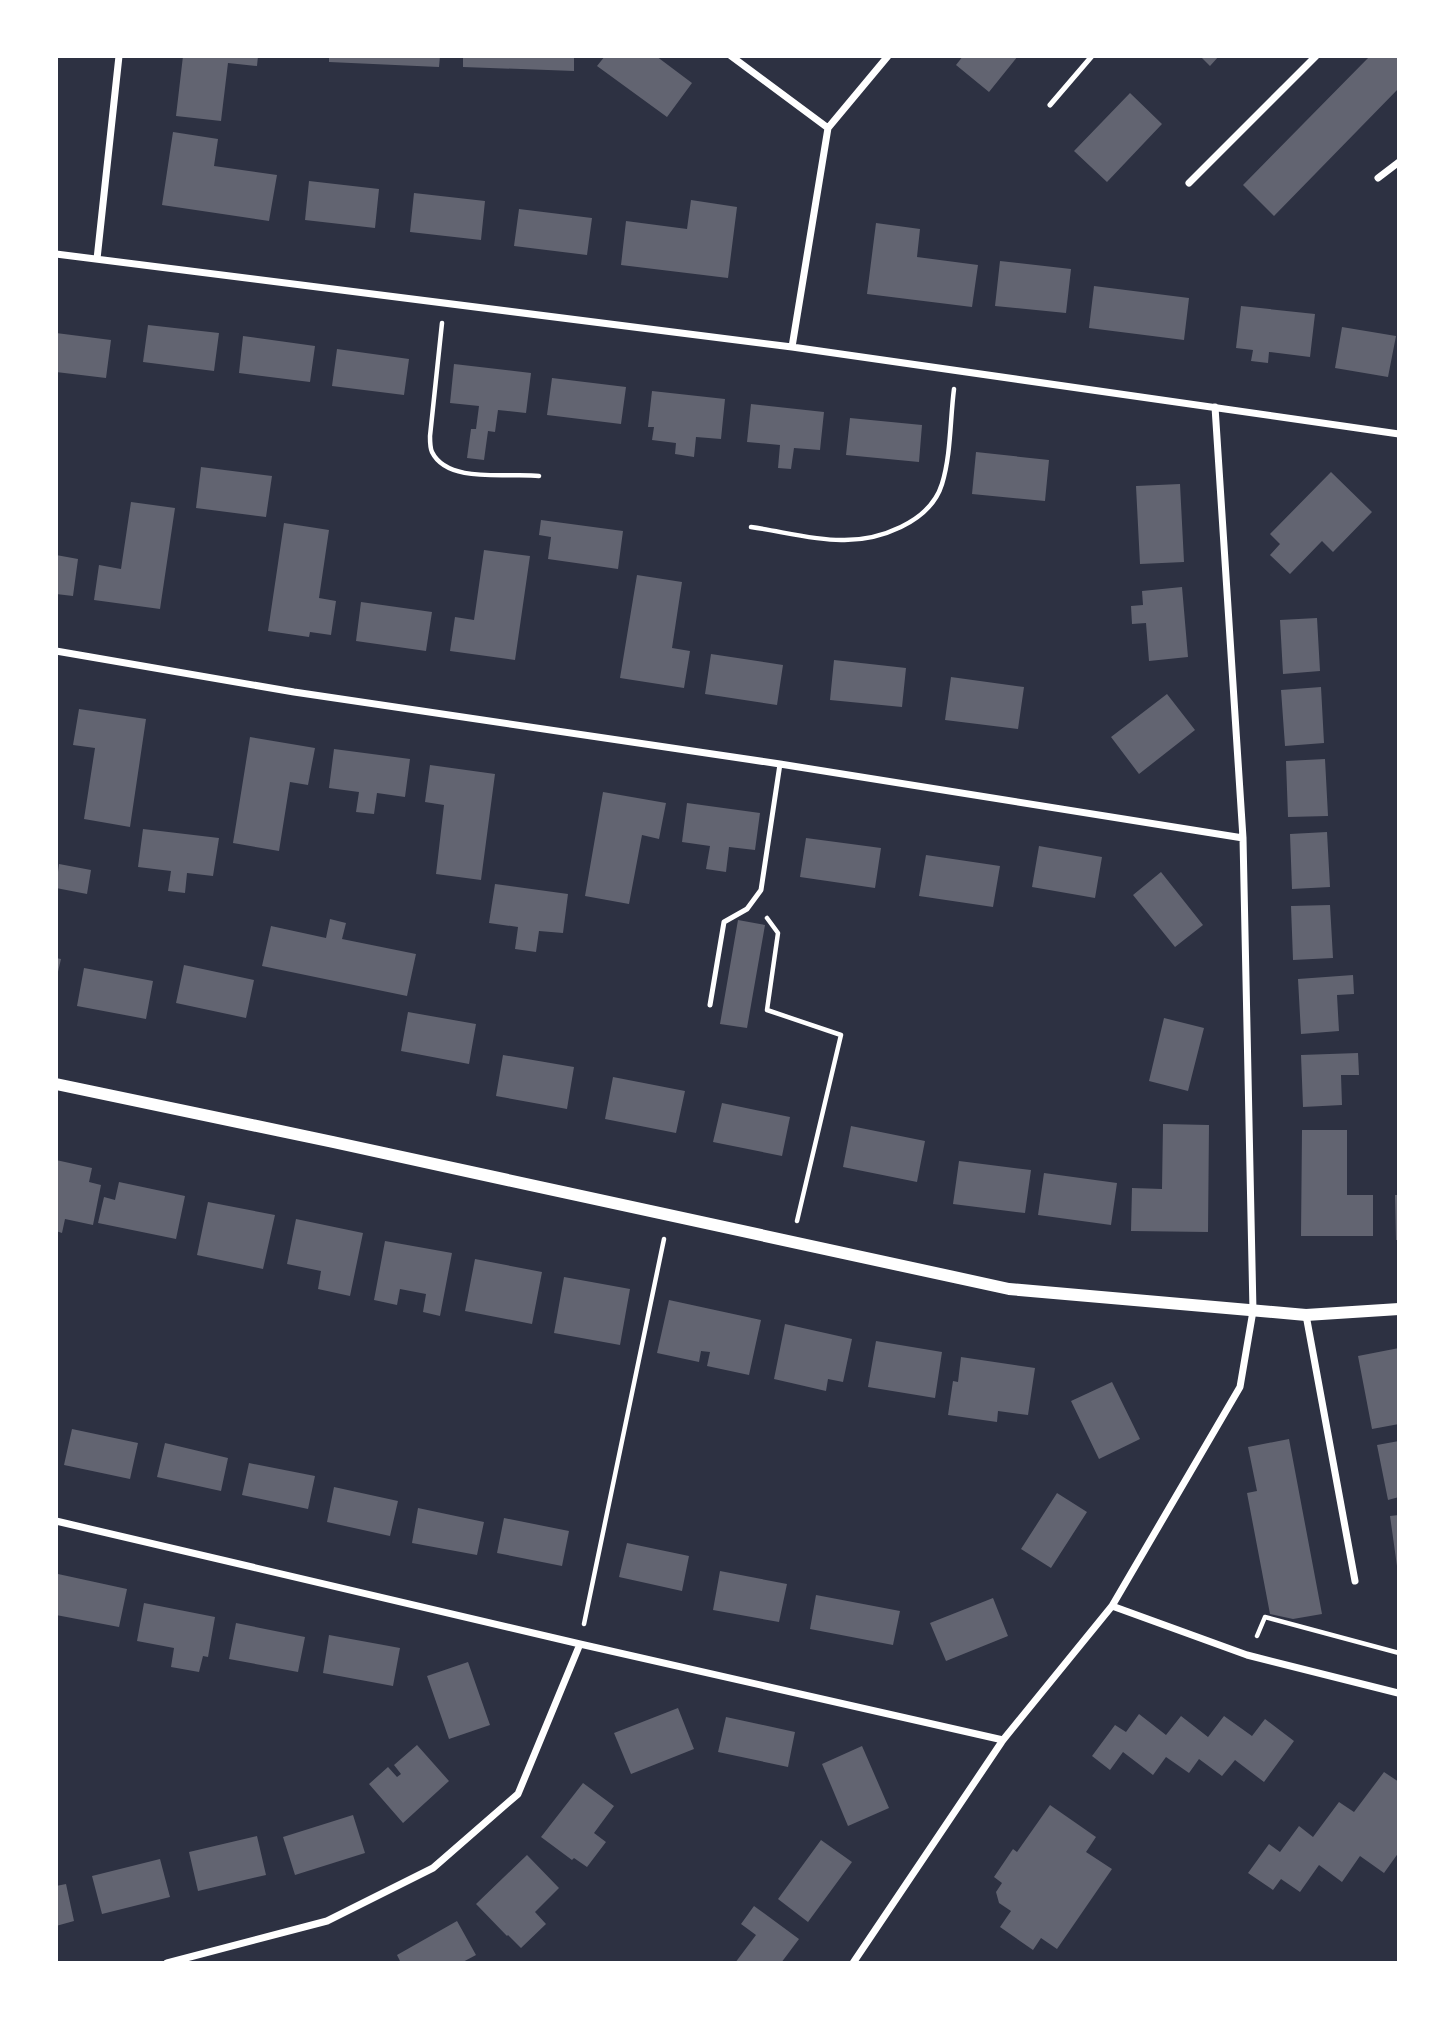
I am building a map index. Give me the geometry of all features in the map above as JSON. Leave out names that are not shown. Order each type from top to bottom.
[{"type":"street","points":[[97,259],[119,56]]},
{"type":"street","points":[[731,56],[828,128]]},
{"type":"street","points":[[792,347],[828,128],[888,56]]},
{"type":"street","points":[[1188,183],[1316,56]]},
{"type":"street","points":[[1378,178],[1399,162]]},
{"type":"street","points":[[56,254],[792,347],[1399,434]]},
{"type":"street","points":[[853,1963],[1003,1740],[1112,1606],[1240,1387],[1252,1311],[1243,838],[1215,407]]},
{"type":"street","points":[[56,651],[294,692],[780,764],[1243,838]]},
{"type":"street","points":[[56,1084],[1009,1289],[1306,1315],[1399,1309]]},
{"type":"street","points":[[1306,1315],[1355,1581]]},
{"type":"street","points":[[56,1521],[1003,1740]]},
{"type":"street","points":[[1112,1606],[1247,1655],[1398,1693]]},
{"type":"street","points":[[167,1963],[327,1921],[433,1868],[518,1794],[580,1644]]},
{"type":"lane","points":[[1050,105],[1092,56]]},
{"type":"lane","points":[[710,1005],[724,922],[747,909],[761,890],[780,764]]},
{"type":"path","points":[[444,304],[430,436],[431,451],[440,463],[471,474],[488,477],[521,473],[539,476]]},
{"type":"path","points":[[751,527],[842,541],[880,534],[909,524],[930,507],[942,486],[956,371]]},
{"type":"path","points":[[754,900],[778,933],[767,1010],[841,1035],[793,1241]]},
{"type":"path","points":[[580,1644],[669,1214]]},
{"type":"path","points":[[1247,1655],[1265,1617],[1399,1653]]},
{"type":"building","points":[[183,56],[258,56],[257,66],[228,63],[221,121],[176,116]]},
{"type":"building","points":[[329,56],[440,56],[439,67],[329,62]]},
{"type":"building","points":[[463,56],[574,56],[574,71],[463,67]]},
{"type":"building","points":[[605,56],[656,56],[692,83],[667,117],[597,66]]},
{"type":"building","points":[[963,56],[1018,56],[989,92],[956,65]]},
{"type":"building","points":[[1200,56],[1219,56],[1210,66]]},
{"type":"building","points":[[1370,56],[1399,56],[1399,88],[1274,216],[1243,185]]},
{"type":"building","points":[[1130,93],[1162,124],[1107,182],[1074,151]]},
{"type":"building","points":[[173,132],[218,139],[214,166],[277,175],[269,221],[162,205]]},
{"type":"building","points":[[309,181],[379,189],[375,228],[305,220]]},
{"type":"building","points":[[414,193],[485,201],[481,240],[410,232]]},
{"type":"building","points":[[691,200],[737,207],[728,278],[621,265],[626,221],[687,229]]},
{"type":"building","points":[[519,209],[592,218],[587,255],[514,246]]},
{"type":"building","points":[[876,223],[920,229],[917,257],[978,265],[972,307],[867,294]]},
{"type":"building","points":[[1000,261],[1071,269],[1066,313],[995,306]]},
{"type":"building","points":[[1094,286],[1189,298],[1184,340],[1089,328]]},
{"type":"building","points":[[1241,306],[1315,314],[1310,357],[1269,352],[1268,363],[1251,361],[1253,350],[1236,348]]},
{"type":"building","points":[[148,325],[219,333],[214,371],[143,362]]},
{"type":"building","points":[[1342,327],[1396,336],[1388,377],[1335,368]]},
{"type":"building","points":[[56,333],[111,340],[106,378],[56,372]]},
{"type":"building","points":[[243,336],[315,346],[310,382],[239,373]]},
{"type":"building","points":[[337,349],[409,359],[404,395],[332,386]]},
{"type":"building","points":[[454,364],[531,373],[526,413],[498,410],[495,432],[488,431],[484,460],[467,458],[471,429],[476,429],[479,406],[450,403]]},
{"type":"building","points":[[552,378],[626,387],[621,424],[547,415]]},
{"type":"building","points":[[652,391],[725,399],[721,439],[696,437],[694,457],[675,454],[676,443],[652,440],[654,427],[648,427]]},
{"type":"building","points":[[751,404],[824,412],[820,450],[794,448],[791,469],[778,468],[780,445],[747,442]]},
{"type":"building","points":[[850,418],[922,425],[919,462],[846,455]]},
{"type":"building","points":[[976,452],[1049,460],[1045,501],[972,494]]},
{"type":"building","points":[[201,467],[272,476],[266,517],[196,508]]},
{"type":"building","points":[[1331,472],[1372,512],[1333,552],[1322,541],[1290,574],[1270,555],[1280,544],[1270,534]]},
{"type":"building","points":[[1180,484],[1184,562],[1140,564],[1136,486]]},
{"type":"building","points":[[131,502],[175,508],[160,609],[94,600],[99,565],[121,569]]},
{"type":"building","points":[[541,520],[623,531],[618,569],[548,559],[551,537],[539,535]]},
{"type":"building","points":[[284,523],[329,530],[319,598],[336,601],[331,635],[310,632],[309,637],[268,631]]},
{"type":"building","points":[[484,550],[530,556],[515,660],[450,651],[455,617],[474,620]]},
{"type":"building","points":[[56,555],[78,559],[73,596],[56,594]]},
{"type":"building","points":[[637,575],[682,582],[672,648],[690,651],[684,688],[620,678]]},
{"type":"building","points":[[1182,587],[1188,657],[1149,661],[1146,623],[1132,624],[1131,606],[1143,605],[1142,591]]},
{"type":"building","points":[[361,602],[432,612],[426,651],[356,641]]},
{"type":"building","points":[[1317,618],[1320,671],[1283,674],[1280,620]]},
{"type":"building","points":[[711,654],[783,665],[777,705],[705,694]]},
{"type":"building","points":[[834,660],[906,668],[902,707],[830,700]]},
{"type":"building","points":[[951,677],[1024,687],[1018,729],[945,720]]},
{"type":"building","points":[[1321,687],[1324,743],[1285,746],[1281,690]]},
{"type":"building","points":[[1167,694],[1195,730],[1139,774],[1111,737]]},
{"type":"building","points":[[79,709],[146,719],[130,827],[84,819],[95,748],[73,745]]},
{"type":"building","points":[[250,737],[315,748],[308,785],[290,782],[279,851],[233,843]]},
{"type":"building","points":[[334,749],[410,759],[405,797],[377,793],[374,814],[356,812],[359,792],[329,788]]},
{"type":"building","points":[[1325,759],[1328,816],[1288,817],[1286,761]]},
{"type":"building","points":[[430,765],[495,774],[481,880],[436,874],[444,805],[425,802]]},
{"type":"building","points":[[603,792],[666,803],[659,839],[642,835],[629,904],[585,896]]},
{"type":"building","points":[[687,803],[760,813],[755,850],[729,847],[726,872],[706,869],[710,846],[682,842]]},
{"type":"building","points":[[143,829],[219,838],[213,876],[187,873],[185,893],[168,891],[171,871],[138,867]]},
{"type":"building","points":[[1327,832],[1330,887],[1292,889],[1290,834]]},
{"type":"building","points":[[806,838],[881,848],[875,888],[800,877]]},
{"type":"building","points":[[1039,846],[1102,857],[1095,898],[1032,887]]},
{"type":"building","points":[[926,855],[1000,866],[993,907],[919,896]]},
{"type":"building","points":[[59,864],[91,870],[87,894],[56,888]]},
{"type":"building","points":[[1161,872],[1203,925],[1175,947],[1133,895]]},
{"type":"building","points":[[495,884],[568,894],[563,933],[539,931],[536,952],[515,949],[518,927],[489,923]]},
{"type":"building","points":[[1330,905],[1333,958],[1293,960],[1291,906]]},
{"type":"building","points":[[330,919],[346,923],[342,939],[416,954],[407,996],[262,966],[271,926],[326,938]]},
{"type":"building","points":[[738,920],[765,925],[747,1028],[720,1024]]},
{"type":"building","points":[[56,958],[61,959],[57,976],[56,976]]},
{"type":"building","points":[[184,965],[254,980],[246,1018],[176,1003]]},
{"type":"building","points":[[84,968],[153,981],[146,1019],[77,1006]]},
{"type":"building","points":[[1353,975],[1354,994],[1337,995],[1339,1031],[1301,1034],[1298,979]]},
{"type":"building","points":[[408,1012],[476,1024],[469,1064],[401,1051]]},
{"type":"building","points":[[1164,1018],[1204,1028],[1188,1091],[1149,1081]]},
{"type":"building","points":[[1358,1053],[1359,1075],[1341,1075],[1342,1105],[1303,1107],[1301,1055]]},
{"type":"building","points":[[503,1055],[574,1067],[567,1109],[496,1096]]},
{"type":"building","points":[[613,1077],[685,1091],[676,1133],[605,1119]]},
{"type":"building","points":[[722,1103],[790,1117],[782,1156],[713,1142]]},
{"type":"building","points":[[1163,1124],[1209,1125],[1208,1232],[1131,1231],[1132,1188],[1162,1189]]},
{"type":"building","points":[[851,1126],[925,1141],[917,1182],[843,1167]]},
{"type":"building","points":[[1302,1130],[1347,1130],[1347,1195],[1373,1195],[1373,1236],[1301,1236]]},
{"type":"building","points":[[56,1160],[92,1168],[89,1182],[101,1185],[93,1225],[65,1219],[62,1233],[56,1231]]},
{"type":"building","points":[[959,1161],[1031,1170],[1025,1213],[953,1204]]},
{"type":"building","points":[[1044,1173],[1117,1183],[1111,1225],[1038,1215]]},
{"type":"building","points":[[119,1182],[185,1196],[176,1239],[98,1223],[104,1197],[115,1200]]},
{"type":"building","points":[[1395,1195],[1399,1195],[1399,1240],[1396,1240]]},
{"type":"building","points":[[208,1202],[275,1215],[263,1269],[197,1255]]},
{"type":"building","points":[[296,1219],[363,1233],[350,1296],[318,1289],[321,1271],[287,1264]]},
{"type":"building","points":[[385,1241],[452,1253],[440,1316],[423,1312],[426,1294],[400,1289],[397,1305],[374,1300]]},
{"type":"building","points":[[475,1259],[542,1272],[532,1324],[465,1311]]},
{"type":"building","points":[[564,1277],[630,1289],[620,1345],[554,1333]]},
{"type":"building","points":[[669,1300],[761,1320],[749,1375],[707,1366],[710,1352],[701,1351],[699,1362],[657,1353]]},
{"type":"building","points":[[785,1324],[852,1339],[843,1382],[828,1379],[826,1391],[774,1379]]},
{"type":"building","points":[[876,1341],[942,1352],[935,1398],[868,1387]]},
{"type":"building","points":[[1399,1348],[1399,1424],[1372,1429],[1358,1356]]},
{"type":"building","points":[[961,1357],[1035,1368],[1028,1415],[998,1411],[997,1422],[948,1415],[953,1381],[958,1382]]},
{"type":"building","points":[[1112,1382],[1140,1439],[1099,1459],[1071,1401]]},
{"type":"building","points":[[72,1429],[138,1443],[130,1479],[64,1465]]},
{"type":"building","points":[[1289,1439],[1322,1614],[1293,1619],[1270,1614],[1247,1493],[1257,1491],[1248,1447]]},
{"type":"building","points":[[1399,1441],[1399,1497],[1388,1500],[1377,1445]]},
{"type":"building","points":[[165,1443],[228,1458],[221,1491],[157,1477]]},
{"type":"building","points":[[249,1463],[315,1476],[308,1509],[242,1495]]},
{"type":"building","points":[[334,1487],[398,1501],[390,1536],[327,1522]]},
{"type":"building","points":[[1057,1493],[1087,1512],[1051,1568],[1021,1549]]},
{"type":"building","points":[[418,1508],[484,1522],[477,1555],[412,1543]]},
{"type":"building","points":[[1399,1515],[1399,1566],[1397,1566],[1390,1516]]},
{"type":"building","points":[[504,1518],[569,1531],[562,1566],[497,1553]]},
{"type":"building","points":[[627,1543],[689,1556],[682,1591],[619,1577]]},
{"type":"building","points":[[720,1571],[787,1584],[779,1622],[713,1610]]},
{"type":"building","points":[[58,1574],[127,1589],[119,1627],[56,1615]]},
{"type":"building","points":[[816,1595],[900,1611],[893,1645],[810,1629]]},
{"type":"building","points":[[993,1598],[1008,1636],[946,1661],[930,1623]]},
{"type":"building","points":[[144,1603],[215,1617],[208,1657],[203,1656],[199,1672],[171,1667],[174,1648],[137,1641]]},
{"type":"building","points":[[236,1623],[305,1637],[298,1672],[229,1659]]},
{"type":"building","points":[[329,1635],[400,1648],[393,1686],[323,1673]]},
{"type":"building","points":[[468,1662],[490,1725],[449,1739],[427,1676]]},
{"type":"building","points":[[678,1708],[694,1749],[631,1774],[614,1733]]},
{"type":"building","points":[[1139,1714],[1166,1735],[1181,1716],[1208,1737],[1224,1716],[1252,1736],[1265,1719],[1294,1741],[1264,1782],[1235,1760],[1222,1776],[1199,1759],[1189,1773],[1166,1757],[1153,1775],[1123,1752],[1110,1770],[1092,1756],[1115,1725],[1126,1732]]},
{"type":"building","points":[[726,1717],[795,1732],[788,1767],[718,1752]]},
{"type":"building","points":[[417,1745],[449,1781],[403,1823],[369,1784],[388,1767],[397,1777],[401,1774],[394,1765]]},
{"type":"building","points":[[862,1746],[889,1808],[848,1826],[822,1764]]},
{"type":"building","points":[[1384,1772],[1399,1782],[1399,1852],[1384,1873],[1360,1856],[1342,1882],[1319,1865],[1300,1892],[1281,1879],[1273,1890],[1248,1873],[1269,1844],[1280,1852],[1299,1826],[1313,1837],[1339,1802],[1354,1812]]},
{"type":"building","points":[[583,1783],[614,1806],[594,1833],[606,1842],[587,1867],[574,1858],[572,1860],[541,1837]]},
{"type":"building","points":[[1050,1805],[1096,1837],[1086,1852],[1112,1869],[1057,1949],[1041,1938],[1033,1950],[1000,1927],[1011,1911],[999,1903],[996,1892],[1002,1883],[994,1877],[1013,1849],[1017,1852]]},
{"type":"building","points":[[353,1815],[365,1853],[295,1875],[283,1837]]},
{"type":"building","points":[[257,1836],[266,1875],[198,1891],[189,1852]]},
{"type":"building","points":[[821,1840],[852,1862],[808,1922],[778,1899]]},
{"type":"building","points":[[527,1855],[559,1888],[535,1912],[546,1924],[521,1948],[476,1904]]},
{"type":"building","points":[[160,1859],[170,1897],[102,1914],[92,1876]]},
{"type":"building","points":[[66,1884],[74,1921],[56,1926],[56,1886]]},
{"type":"building","points":[[754,1906],[799,1939],[781,1963],[735,1963],[756,1935],[741,1924]]},
{"type":"building","points":[[457,1921],[476,1955],[461,1963],[401,1963],[397,1955]]}]
